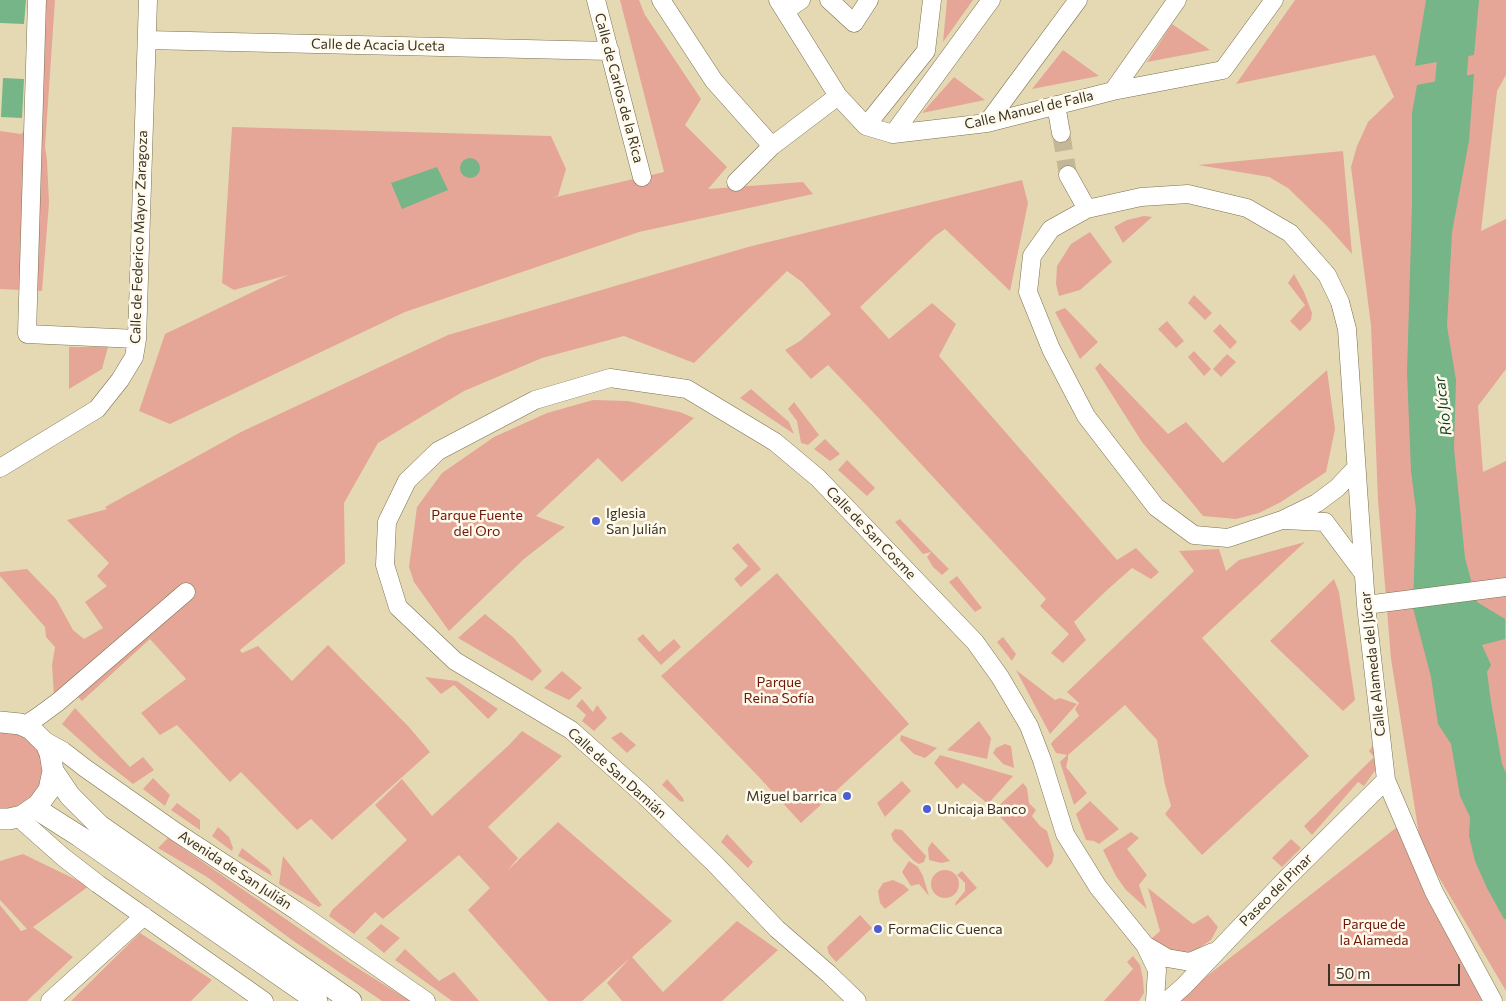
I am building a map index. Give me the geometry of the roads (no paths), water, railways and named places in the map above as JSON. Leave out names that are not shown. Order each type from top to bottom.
[{"type":"main road","points":[[8,721],[34,732],[43,740],[50,753],[53,771],[49,790],[45,798],[13,817]]},
{"type":"main road","points":[[53,771],[70,796],[99,825],[351,1001]]},
{"type":"main road","points":[[13,817],[79,836],[317,1001]]},
{"type":"street","points":[[37,0],[27,334],[137,339]]},
{"type":"street","name":"Calle de Federico Mayor Zaragoza","points":[[0,468],[98,409],[120,380],[134,356],[137,339],[148,0]]},
{"type":"street","name":"Calle de Carlos de la Rica","points":[[596,0],[642,177]]},
{"type":"street","points":[[661,0],[714,81],[772,146]]},
{"type":"street","points":[[801,0],[781,6],[838,96],[866,126],[926,51],[932,0]]},
{"type":"street","points":[[829,0],[854,23],[869,0]]},
{"type":"street","points":[[892,134],[991,0]]},
{"type":"street","points":[[987,122],[1078,0]]},
{"type":"street","points":[[1113,91],[1177,0]]},
{"type":"street","name":"Calle Manuel de Falla","points":[[866,126],[892,134],[987,122],[1113,91],[1223,70],[1274,0]]},
{"type":"street","name":"Calle de Acacia Uceta","points":[[146,40],[610,51]]},
{"type":"street","points":[[736,182],[772,146],[838,96]]},
{"type":"street","points":[[1056,105],[1061,133]]},
{"type":"street","points":[[1068,175],[1087,209]]},
{"type":"street","name":"Calle Alameda del Júcar","points":[[1282,520],[1228,538],[1194,535],[1156,507],[1086,416],[1051,349],[1028,292],[1032,256],[1051,229],[1087,209],[1141,197],[1188,194],[1247,208],[1290,233],[1327,275],[1340,302],[1347,338],[1366,605],[1386,780],[1434,892],[1493,1001]]},
{"type":"street","name":"Calle de San Cosme","points":[[438,451],[536,400],[610,378],[687,389],[774,442],[818,478],[975,642],[1000,677],[1030,726],[1065,834],[1098,887],[1145,945],[1157,970],[1155,1001]]},
{"type":"street","name":"Calle de San Damián","points":[[438,451],[407,481],[387,522],[385,565],[398,607],[456,661],[571,730],[716,865],[777,929],[857,1001]]},
{"type":"street","points":[[1282,520],[1317,503],[1337,488],[1356,468]]},
{"type":"street","points":[[1282,520],[1325,522],[1364,574]]},
{"type":"street","points":[[1366,605],[1499,588]]},
{"type":"street","points":[[8,721],[58,702],[186,592]]},
{"type":"street","name":"Avenida de San Julián","points":[[43,740],[63,751],[176,832],[297,911],[426,1001]]},
{"type":"street","name":"Paseo del Pinar","points":[[1167,1001],[1184,986],[1285,880],[1386,780]]},
{"type":"street","points":[[13,817],[63,857],[264,1001]]},
{"type":"street","points":[[50,1001],[144,916]]},
{"type":"street","name":"Calle de San Cosme","points":[[1145,945],[1167,958],[1190,962],[1218,950]]},
{"type":"water","points":[[0,0],[26,0],[24,24],[0,23]]},
{"type":"water","points":[[1426,0],[1479,0],[1474,55],[1415,66]]},
{"type":"water","points":[[1474,74],[1469,141],[1452,232],[1447,326],[1456,380],[1454,449],[1465,558],[1477,602],[1505,619],[1505,639],[1482,645],[1491,665],[1487,672],[1491,702],[1502,764],[1506,773],[1506,919],[1504,919],[1487,888],[1475,861],[1469,836],[1470,817],[1460,796],[1451,744],[1438,724],[1431,677],[1413,608],[1416,510],[1411,471],[1407,372],[1412,205],[1412,113],[1417,85]]},
{"type":"water","points":[[3,78],[24,79],[22,118],[1,117]]},
{"type":"water","points":[[470,158],[477,161],[480,168],[477,175],[470,178],[463,175],[460,168],[463,161]]},
{"type":"water","points":[[437,167],[448,190],[402,209],[391,183]]},
{"type":"waterway","name":"Río Júcar","points":[[1447,121],[1458,0]]},
{"type":"tunnel","points":[[1061,133],[1068,175]]},
{"type":"place","name":"Iglesia San Julián","points":[[596,521]]},
{"type":"place","name":"Miguel barrica","points":[[847,796]]},
{"type":"place","name":"Unicaja Banco","points":[[927,809]]},
{"type":"place","name":"FormaClic Cuenca","points":[[878,929]]},
{"type":"park label","name":"Parque Fuente del Oro","points":[[477,524]]},
{"type":"park label","name":"Parque Reina Sofía","points":[[779,690]]},
{"type":"park label","name":"Parque de la Alameda","points":[[1374,932]]}]
